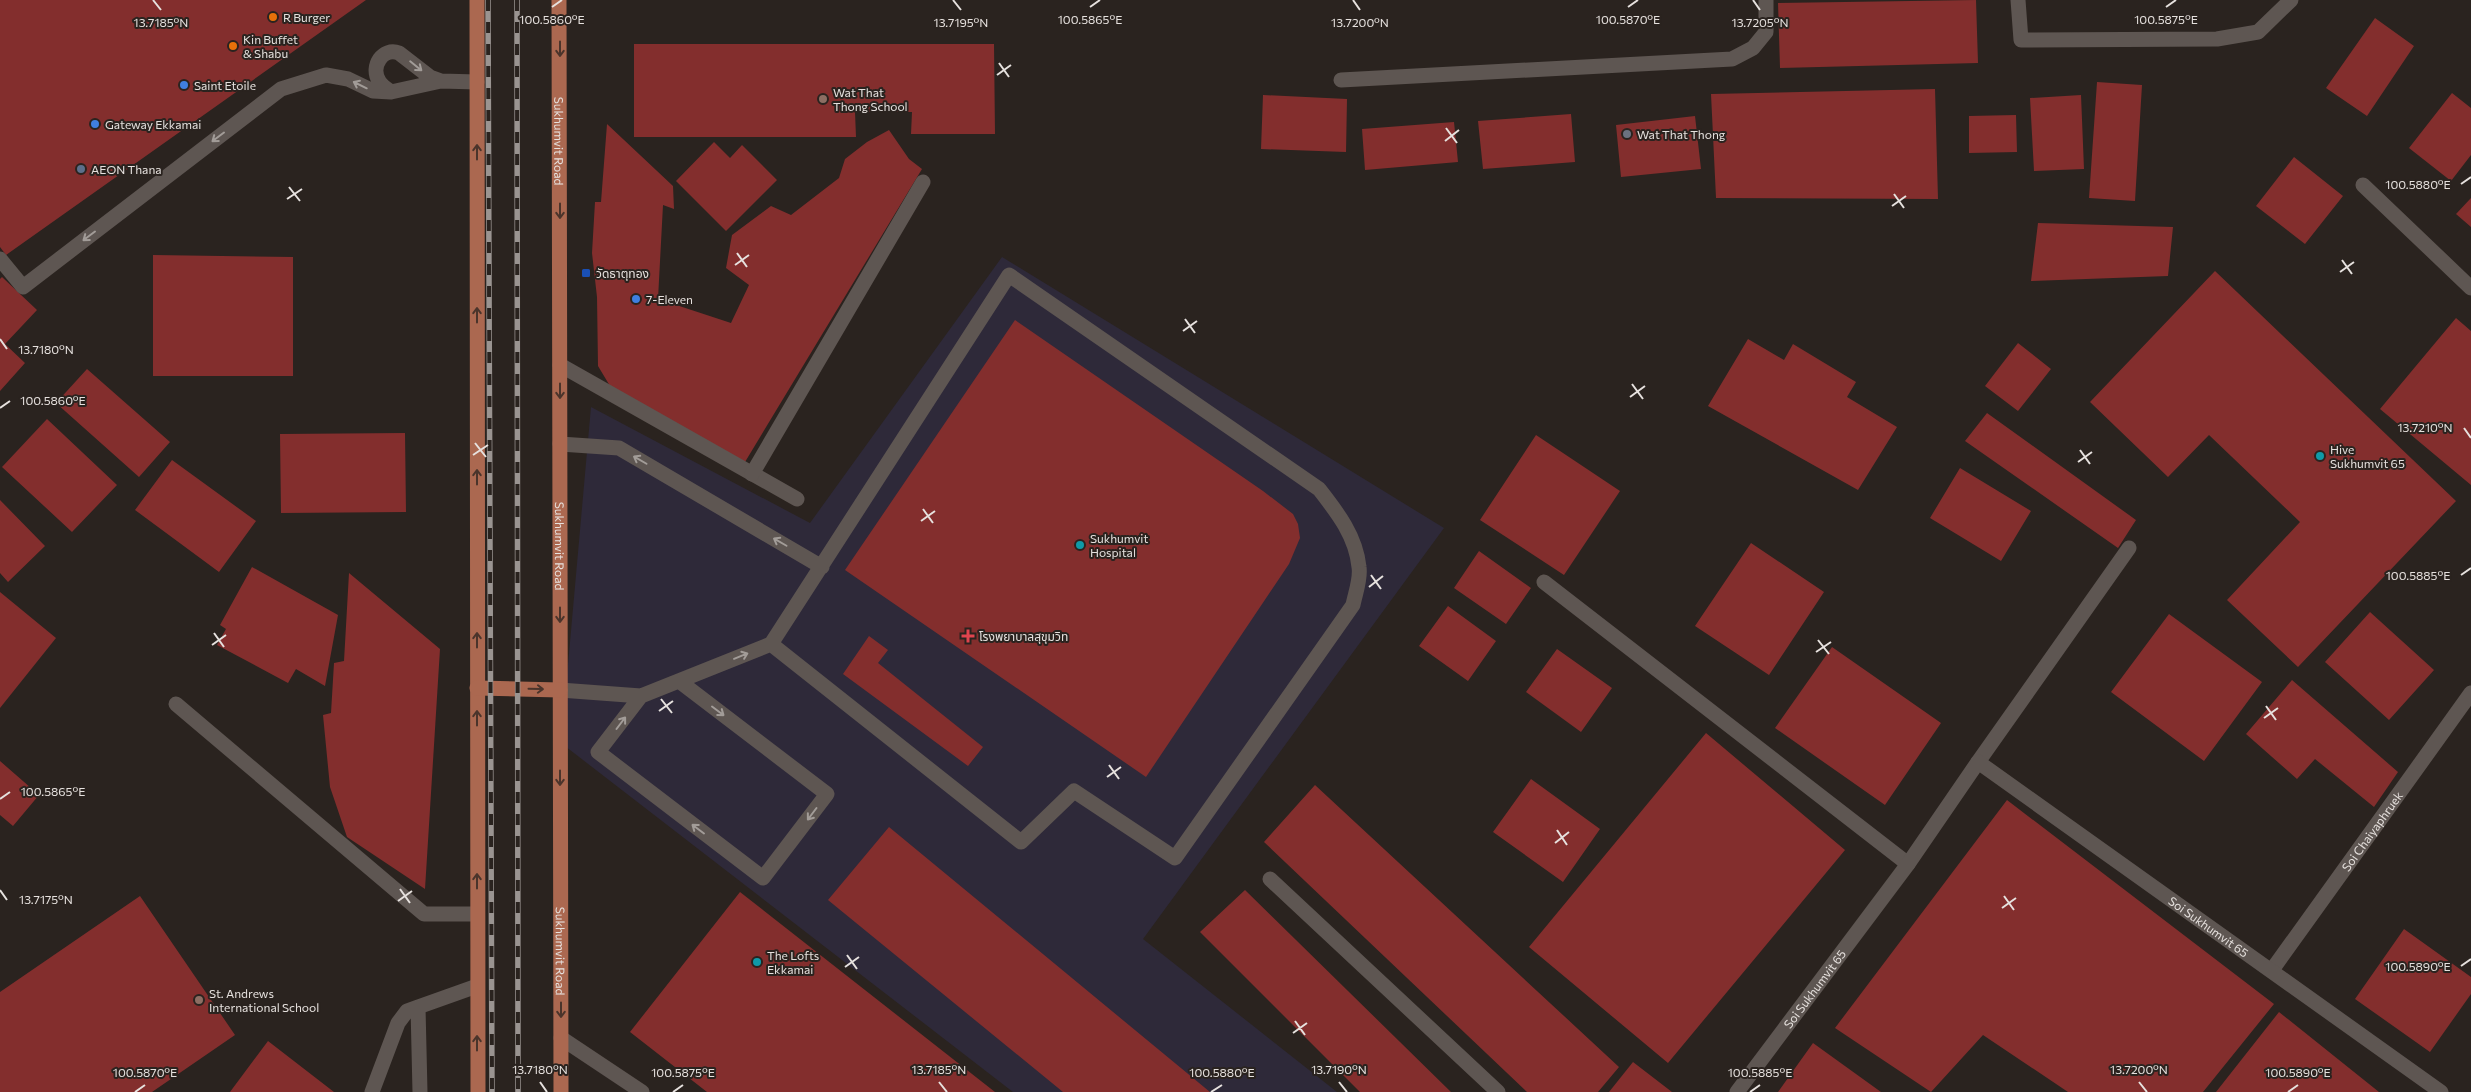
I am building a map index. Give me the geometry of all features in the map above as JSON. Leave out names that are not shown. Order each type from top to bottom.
[{"type":"main road","points":[[477,0],[478,1092]]},
{"type":"main road","name":"Sukhumvit Road","points":[[560,0],[561,1092]]},
{"type":"main road","points":[[477,688],[560,690]]},
{"type":"street","points":[[1341,80],[1732,59],[1753,48],[1766,32],[1766,0]]},
{"type":"street","points":[[2018,0],[2021,40],[2217,38],[2258,32],[2291,0]]},
{"type":"street","points":[[391,92],[379,81],[376,71],[378,61],[388,52],[394,51],[399,53],[430,77],[441,81]]},
{"type":"street","points":[[0,259],[23,287],[281,89],[326,74],[348,79],[373,91],[391,92],[441,81],[477,82]]},
{"type":"street","points":[[752,474],[923,182]]},
{"type":"street","points":[[2363,185],[2471,288]]},
{"type":"street","points":[[560,690],[641,696],[771,644],[1009,276],[1319,489],[1338,513],[1352,538],[1360,568],[1353,605],[1175,858],[1074,791],[1021,842],[771,644]]},
{"type":"street","points":[[560,365],[797,499]]},
{"type":"street","points":[[560,444],[620,448],[822,567]]},
{"type":"street","name":"Soi Sukhumvit 65","points":[[1739,1091],[1908,864],[2128,548]]},
{"type":"street","points":[[1544,582],[1908,864]]},
{"type":"street","points":[[641,696],[598,752],[763,878],[827,794],[679,681]]},
{"type":"street","name":"Soi Chaiyaphruek","points":[[2272,970],[2471,693]]},
{"type":"street","points":[[176,704],[424,914],[477,914]]},
{"type":"street","name":"Soi Sukhumvit 65","points":[[1978,762],[2441,1092]]},
{"type":"street","points":[[1270,879],[1498,1092]]},
{"type":"street","points":[[372,1092],[398,1023],[407,1011],[477,986]]},
{"type":"street","points":[[418,1007],[420,1092]]},
{"type":"street","points":[[561,1038],[642,1092]]},
{"type":"shaded area","name":"โรงพยาบาลสุขุมวิท","points":[[1002,257],[1444,528],[1143,939],[1337,1092],[1013,1092],[561,743],[591,407],[810,523]]},
{"type":"building","name":"Gateway Ekkamai","points":[[0,0],[366,0],[6,255],[0,247]]},
{"type":"building","points":[[1976,0],[1978,63],[1780,68],[1778,3]]},
{"type":"building","points":[[2375,18],[2414,46],[2367,116],[2326,88]]},
{"type":"building","points":[[634,44],[994,44],[995,134],[911,134],[912,112],[855,112],[856,137],[634,137]]},
{"type":"building","points":[[2097,82],[2142,85],[2135,201],[2089,198]]},
{"type":"building","points":[[1935,89],[1938,199],[1716,198],[1711,94]]},
{"type":"building","points":[[2452,93],[2471,108],[2471,155],[2451,181],[2409,148]]},
{"type":"building","points":[[1263,95],[1347,99],[1346,152],[1261,149]]},
{"type":"building","points":[[2081,95],[2084,169],[2034,171],[2030,98]]},
{"type":"building","points":[[1571,114],[1575,162],[1483,169],[1478,121]]},
{"type":"building","points":[[2016,115],[2017,152],[1969,153],[1969,116]]},
{"type":"building","points":[[1695,116],[1701,169],[1621,177],[1616,125]]},
{"type":"building","points":[[1454,122],[1458,162],[1365,170],[1362,129]]},
{"type":"building","points":[[607,124],[673,186],[674,209],[663,205],[658,299],[731,323],[749,285],[726,268],[732,235],[771,206],[791,215],[839,178],[845,159],[867,142],[889,130],[909,159],[922,169],[745,462],[610,386],[598,366],[597,297],[592,253],[595,202],[601,202]]},
{"type":"building","points":[[714,142],[730,158],[742,145],[777,180],[726,231],[676,181]]},
{"type":"building","points":[[2294,157],[2343,196],[2305,244],[2256,206]]},
{"type":"building","points":[[2471,198],[2471,227],[2456,214]]},
{"type":"building","points":[[2038,223],[2173,227],[2168,276],[2031,281]]},
{"type":"building","points":[[153,255],[293,257],[293,376],[153,376]]},
{"type":"building","name":"Hive Sukhumvit 65","points":[[2215,271],[2456,501],[2298,667],[2227,600],[2300,522],[2209,435],[2168,477],[2090,402]]},
{"type":"building","points":[[2,277],[37,310],[5,344],[25,363],[0,391],[0,279]]},
{"type":"building","points":[[2456,318],[2471,331],[2471,485],[2380,409]]},
{"type":"building","name":"Sukhumvit Hospital","points":[[1015,320],[1263,491],[1293,514],[1298,524],[1300,538],[1289,564],[1146,777],[845,570]]},
{"type":"building","points":[[1748,339],[1784,360],[1793,344],[1856,382],[1847,397],[1897,427],[1858,490],[1708,406]]},
{"type":"building","points":[[2018,343],[2051,369],[2018,411],[1985,386]]},
{"type":"building","points":[[87,369],[170,442],[139,477],[56,403]]},
{"type":"building","points":[[1987,413],[2136,520],[2118,548],[1965,441]]},
{"type":"building","points":[[47,419],[117,485],[72,532],[2,467]]},
{"type":"building","points":[[405,433],[406,512],[281,513],[280,434]]},
{"type":"building","points":[[1536,435],[1620,491],[1564,575],[1480,520]]},
{"type":"building","points":[[172,460],[256,521],[219,572],[135,510]]},
{"type":"building","points":[[1960,468],[2031,511],[2001,561],[1930,518]]},
{"type":"building","points":[[0,500],[45,546],[8,582],[0,573]]},
{"type":"building","points":[[1751,543],[1824,592],[1769,675],[1695,626]]},
{"type":"building","points":[[1479,551],[1531,588],[1506,624],[1454,588]]},
{"type":"building","points":[[252,567],[338,615],[325,686],[296,669],[288,683],[217,645],[226,629],[220,625]]},
{"type":"building","points":[[349,573],[440,649],[425,889],[347,837],[330,787],[323,715],[331,713],[334,663],[344,661]]},
{"type":"building","points":[[0,592],[56,638],[0,708]]},
{"type":"building","points":[[1448,606],[1496,641],[1468,681],[1419,646]]},
{"type":"building","points":[[2370,612],[2434,670],[2389,720],[2325,662]]},
{"type":"building","points":[[2169,614],[2262,682],[2204,761],[2111,692]]},
{"type":"building","points":[[869,636],[888,650],[878,663],[983,747],[968,766],[843,674]]},
{"type":"building","points":[[1832,647],[1941,723],[1885,805],[1775,728]]},
{"type":"building","points":[[1557,649],[1612,688],[1581,732],[1526,692]]},
{"type":"building","points":[[2292,680],[2398,772],[2374,807],[2315,759],[2297,779],[2246,734]]},
{"type":"building","points":[[1706,733],[1845,850],[1668,1063],[1529,947]]},
{"type":"building","points":[[0,761],[39,795],[13,826],[0,815]]},
{"type":"building","points":[[1531,779],[1600,829],[1563,882],[1493,832]]},
{"type":"building","points":[[1315,785],[1619,1067],[1598,1092],[1527,1092],[1264,842]]},
{"type":"building","points":[[2007,800],[2274,1004],[2203,1092],[2068,1092],[1983,1035],[1931,1092],[1835,1028]]},
{"type":"building","points":[[889,827],[1210,1092],[1063,1092],[828,900]]},
{"type":"building","points":[[1245,890],[1451,1092],[1360,1092],[1200,932]]},
{"type":"building","name":"The Lofts Ekkamai","points":[[740,892],[995,1092],[707,1092],[630,1032]]},
{"type":"building","points":[[140,896],[235,1035],[152,1092],[0,1092],[0,992]]},
{"type":"building","points":[[2404,929],[2471,977],[2471,994],[2430,1052],[2355,999]]},
{"type":"building","points":[[2279,1012],[2379,1092],[2216,1092]]},
{"type":"building","points":[[268,1041],[334,1092],[230,1092]]},
{"type":"building","points":[[1813,1043],[1881,1092],[1778,1092]]},
{"type":"building","points":[[1633,1062],[1672,1092],[1609,1092]]},
{"type":"railway","points":[[488,0],[492,1092]]},
{"type":"railway","points":[[517,0],[518,1092]]},
{"type":"place","name":"R Burger","points":[[273,17]]},
{"type":"place","name":"Kin Buffet & Shabu","points":[[233,46]]},
{"type":"place","name":"Saint Etoile","points":[[184,85]]},
{"type":"place","name":"Wat That Thong School","points":[[823,99]]},
{"type":"place","name":"Gateway Ekkamai","points":[[95,124]]},
{"type":"place","name":"Wat That Thong","points":[[1627,134]]},
{"type":"place","name":"AEON Thana","points":[[81,169]]},
{"type":"place","name":"วัดธาตุทอง","points":[[586,273]]},
{"type":"place","name":"7-Eleven","points":[[636,299]]},
{"type":"place","name":"Hive Sukhumvit 65","points":[[2320,456]]},
{"type":"place","name":"Sukhumvit Hospital","points":[[1080,545]]},
{"type":"place","name":"โรงพยาบาลสุขุมวิท","points":[[968,636]]},
{"type":"place","name":"The Lofts Ekkamai","points":[[757,962]]},
{"type":"place","name":"St. Andrews International School","points":[[199,1000]]}]
